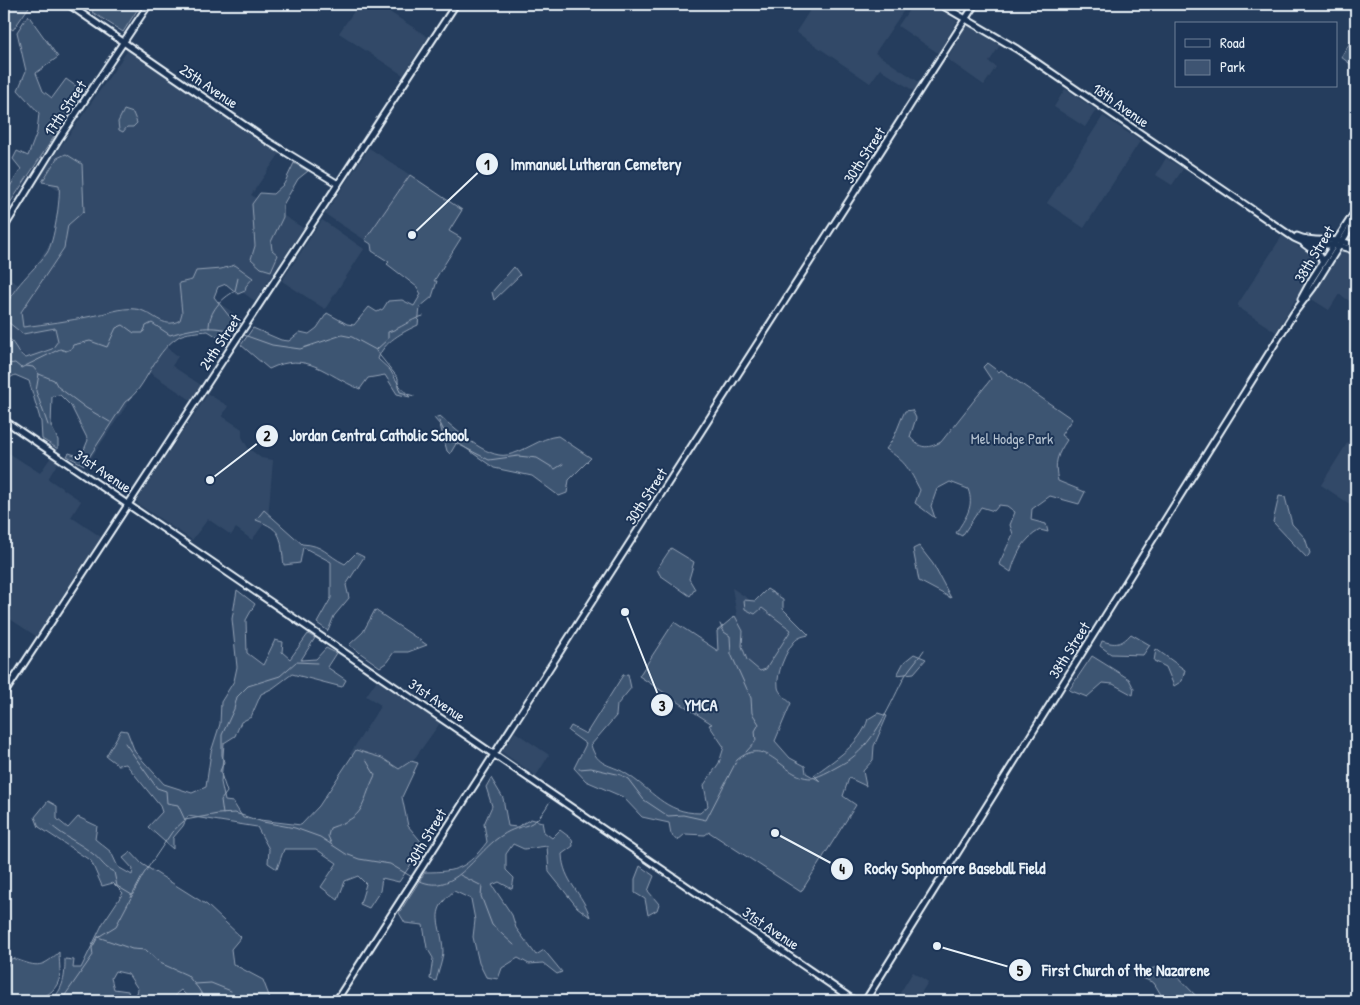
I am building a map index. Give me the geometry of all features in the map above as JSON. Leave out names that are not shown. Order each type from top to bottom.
[{"type":"street","name":"25th Avenue","points":[[68,4],[269,142],[338,184]]},
{"type":"street","name":"17th Street","points":[[4,228],[60,137],[149,4]]},
{"type":"street","name":"24th Street","points":[[4,694],[456,4]]},
{"type":"street","name":"18th Avenue","points":[[940,4],[1017,49],[1301,242],[1312,246],[1339,242]]},
{"type":"street","name":"30th Street","points":[[336,1001],[468,792],[495,754],[975,4]]},
{"type":"street","name":"38th Street","points":[[865,1001],[1339,242],[1356,210]]},
{"type":"street","name":"38th Street","points":[[1294,313],[1322,263],[1356,219]]},
{"type":"street","name":"18th Avenue","points":[[1286,232],[1306,240],[1339,242],[1356,252]]},
{"type":"street","points":[[1301,242],[1320,256],[1322,263]]},
{"type":"street","points":[[1339,242],[1356,247]]},
{"type":"street","name":"31st Avenue","points":[[4,420],[855,1001]]},
{"type":"shaded area","points":[[359,4],[377,4],[428,37],[403,75],[339,33]]},
{"type":"shaded area","points":[[814,4],[908,4],[875,53],[919,82],[914,91],[880,69],[870,83],[796,32]]},
{"type":"shaded area","points":[[913,4],[931,4],[957,21],[938,53],[898,26]]},
{"type":"shaded area","points":[[967,25],[1000,45],[989,62],[996,67],[984,85],[947,59]]},
{"type":"shaded area","points":[[128,50],[280,153],[251,195],[303,228],[255,301],[212,271],[199,289],[242,319],[231,335],[210,321],[175,333],[166,347],[178,356],[172,366],[201,385],[191,400],[149,372],[85,467],[77,460],[109,413],[4,341],[4,276],[22,287],[76,202],[39,178]]},
{"type":"shaded area","points":[[1065,89],[1096,110],[1085,127],[1054,107]]},
{"type":"shaded area","points":[[1103,116],[1140,141],[1084,228],[1047,203]]},
{"type":"shaded area","points":[[369,148],[410,175],[365,240],[325,214]]},
{"type":"shaded area","points":[[1166,158],[1183,169],[1172,185],[1156,175]]},
{"type":"shaded area","points":[[322,220],[364,249],[325,309],[282,281]]},
{"type":"shaded area","points":[[1282,236],[1319,260],[1276,332],[1238,307],[1238,304]]},
{"type":"shaded area","points":[[1345,250],[1356,258],[1356,305],[1339,294],[1329,310],[1310,298],[1341,251]]},
{"type":"shaded area","points":[[208,394],[228,406],[222,416],[242,429],[242,437],[248,448],[261,458],[273,460],[268,518],[252,540],[236,528],[231,535],[208,519],[192,540],[138,504],[137,500]]},
{"type":"shaded area","points":[[1356,429],[1356,508],[1321,485]]},
{"type":"shaded area","points":[[4,450],[40,473],[51,457],[58,462],[48,479],[81,501],[71,517],[101,537],[36,636],[4,615]]},
{"type":"shaded area","points":[[732,588],[794,629],[760,680],[716,650],[737,615]]},
{"type":"shaded area","points":[[377,680],[440,723],[397,783],[350,754],[381,705],[366,696]]},
{"type":"shaded area","points":[[515,732],[549,755],[536,776],[502,752]]},
{"type":"shaded area","points":[[913,972],[928,982],[916,1001],[900,993]]},
{"type":"green space","points":[[4,4],[31,4],[13,30],[4,24]]},
{"type":"green space","points":[[84,4],[141,4],[123,32],[92,12],[94,9]]},
{"type":"green space","points":[[28,15],[58,57],[36,73],[43,91],[52,98],[66,79],[84,92],[4,212],[4,185],[9,188],[21,169],[13,159],[17,151],[28,156],[37,132],[39,113],[18,90],[26,71],[17,32]]},
{"type":"green space","points":[[1356,33],[1356,68],[1341,57]]},
{"type":"green space","points":[[124,110],[133,113],[137,123],[133,127],[127,127],[123,132],[119,130],[118,122]]},
{"type":"green space","points":[[66,154],[82,164],[84,211],[68,225],[64,248],[21,312],[23,327],[130,309],[141,310],[163,322],[174,323],[180,320],[182,313],[179,283],[192,280],[196,271],[221,269],[235,265],[253,278],[246,286],[245,291],[238,294],[226,284],[218,287],[214,297],[229,316],[241,323],[224,341],[208,331],[185,334],[169,344],[133,396],[125,402],[84,465],[67,456],[69,453],[81,457],[88,440],[71,406],[60,395],[52,396],[51,426],[58,440],[58,449],[42,439],[41,422],[29,381],[15,375],[4,381],[4,335],[26,358],[52,349],[58,341],[55,328],[23,334],[4,319],[5,309],[14,292],[50,248],[59,199],[59,185],[42,182],[57,158]]},
{"type":"green space","points":[[294,163],[308,171],[298,179],[283,205],[283,217],[271,242],[272,250],[278,255],[271,271],[261,268],[251,259],[255,246],[252,204],[260,193],[273,194],[284,184]]},
{"type":"green space","points":[[410,175],[462,210],[449,231],[461,238],[434,281],[437,281],[432,297],[420,307],[418,325],[400,334],[389,343],[378,359],[390,370],[399,385],[410,397],[397,394],[385,375],[368,378],[360,389],[306,363],[295,362],[269,369],[241,345],[253,328],[281,340],[289,341],[300,332],[309,334],[317,328],[327,313],[347,324],[354,325],[369,307],[377,312],[383,309],[388,301],[402,300],[414,306],[421,294],[417,287],[387,264],[389,262],[372,251],[371,244],[365,240]]},
{"type":"green space","points":[[514,267],[520,275],[494,300],[492,292]]},
{"type":"green space","name":"Mel Hodge Park","points":[[987,363],[999,372],[1001,370],[1072,419],[1061,435],[1067,440],[1057,459],[1058,481],[1085,492],[1079,504],[1050,496],[1032,509],[1031,520],[1046,524],[1048,532],[1040,530],[1029,538],[1018,554],[1011,572],[999,564],[1013,534],[1010,525],[1015,512],[1007,506],[999,505],[994,511],[981,507],[962,536],[956,533],[970,507],[968,489],[950,482],[937,489],[931,506],[935,518],[915,503],[920,490],[910,471],[903,462],[886,449],[895,435],[905,411],[912,410],[916,418],[910,437],[917,444],[924,447],[941,442],[991,379],[983,367]]},
{"type":"green space","points":[[440,416],[481,448],[499,455],[514,453],[545,439],[558,436],[591,458],[569,480],[567,493],[559,496],[532,476],[494,468],[457,442],[450,454],[447,451],[440,425],[434,418]]},
{"type":"green space","points":[[1279,496],[1285,497],[1292,524],[1305,538],[1310,553],[1307,558],[1273,522]]},
{"type":"green space","points":[[264,510],[302,544],[320,548],[345,564],[356,553],[364,557],[346,585],[349,598],[334,616],[328,631],[317,623],[331,598],[331,562],[303,547],[300,563],[284,565],[279,536],[272,527],[256,520]]},
{"type":"green space","points":[[919,546],[933,564],[951,598],[919,581],[913,549]]},
{"type":"green space","points":[[671,548],[694,562],[689,579],[695,589],[690,596],[660,575],[657,569]]},
{"type":"green space","points":[[767,589],[783,599],[783,609],[809,635],[797,639],[791,646],[782,663],[778,682],[778,689],[791,703],[775,741],[790,758],[805,766],[806,773],[820,781],[814,775],[853,744],[868,719],[878,713],[887,716],[874,746],[873,760],[863,771],[866,786],[849,778],[843,796],[856,805],[801,892],[709,832],[705,835],[685,834],[677,841],[671,834],[669,823],[642,817],[623,797],[586,781],[574,768],[586,744],[568,731],[571,726],[586,734],[623,675],[628,674],[631,688],[617,705],[616,716],[591,745],[594,752],[605,764],[625,773],[668,805],[688,812],[700,813],[708,806],[704,785],[719,763],[724,747],[709,725],[712,724],[639,676],[674,622],[718,651],[717,631],[735,616],[743,631],[742,646],[747,660],[760,671],[766,669],[791,630],[762,608],[755,614],[745,609],[744,600],[755,601]]},
{"type":"green space","points":[[237,590],[255,604],[246,620],[247,653],[263,665],[275,640],[283,642],[282,652],[290,659],[308,634],[315,638],[301,660],[316,659],[326,648],[336,653],[327,667],[346,680],[342,687],[292,674],[261,694],[251,717],[241,722],[235,736],[224,743],[221,782],[225,801],[233,802],[243,818],[301,825],[319,806],[356,750],[382,758],[399,769],[411,761],[418,763],[402,797],[408,826],[424,845],[399,882],[382,878],[380,891],[369,908],[360,904],[366,884],[358,876],[345,881],[338,900],[321,887],[337,863],[316,849],[284,849],[277,869],[268,863],[269,849],[257,827],[188,816],[183,826],[173,838],[173,849],[148,827],[162,812],[160,806],[126,764],[118,765],[106,756],[121,730],[127,731],[135,752],[164,784],[192,793],[206,787],[211,752],[220,724],[221,702],[234,681],[237,667],[232,619]]},
{"type":"green space","points":[[375,610],[427,645],[408,652],[394,652],[386,663],[380,667],[349,645],[363,632]]},
{"type":"green space","points":[[1131,634],[1150,645],[1143,655],[1111,654],[1100,646],[1102,641],[1111,643],[1121,642]]},
{"type":"green space","points":[[1156,649],[1185,670],[1182,681],[1174,686],[1166,667],[1154,661]]},
{"type":"green space","points":[[914,654],[926,659],[914,673],[897,675],[904,662]]},
{"type":"green space","points":[[1092,656],[1129,679],[1134,689],[1133,695],[1113,684],[1103,683],[1087,697],[1069,690]]},
{"type":"green space","points":[[491,778],[503,798],[508,826],[517,827],[531,819],[542,822],[544,832],[552,838],[560,830],[572,839],[573,846],[562,854],[563,864],[569,880],[583,901],[590,917],[577,907],[549,872],[547,846],[524,849],[513,844],[506,854],[506,870],[514,878],[512,889],[499,882],[492,885],[512,915],[516,928],[536,955],[544,950],[562,972],[557,974],[543,963],[529,964],[518,958],[502,968],[498,979],[486,977],[479,963],[473,937],[475,920],[471,899],[454,891],[446,899],[438,912],[443,951],[436,981],[430,979],[433,958],[427,948],[423,925],[405,923],[399,913],[425,872],[446,871],[461,867],[474,858],[487,842],[484,824],[492,806],[486,787]]},
{"type":"green space","points":[[48,801],[57,806],[57,819],[68,828],[78,817],[97,826],[95,839],[111,852],[118,867],[132,875],[133,869],[123,858],[131,852],[142,864],[207,905],[241,937],[231,949],[233,964],[263,980],[271,1001],[192,1001],[181,990],[176,994],[176,1001],[135,1001],[138,989],[128,974],[115,971],[111,978],[114,989],[128,991],[130,1001],[51,1001],[63,982],[65,959],[74,960],[73,968],[81,968],[103,923],[123,893],[113,883],[102,886],[91,861],[39,827],[35,817]]},
{"type":"green space","points":[[640,866],[654,876],[648,891],[659,904],[657,910],[648,915],[645,899],[635,893],[635,879]]},
{"type":"green space","points":[[59,952],[59,980],[50,993],[36,999],[4,1001],[4,972],[12,958],[37,965],[47,962]]},
{"type":"green space","points":[[1166,965],[1201,1001],[1157,1001],[1163,998],[1154,983],[1138,976],[1150,969]]},
{"type":"waterway","points":[[209,328],[211,316],[217,306],[235,291],[238,278]]},
{"type":"waterway","points":[[241,334],[272,345],[300,349],[342,335],[352,337],[376,350],[388,339],[388,332],[423,316]]},
{"type":"waterway","points":[[4,360],[7,364],[15,363],[21,368],[60,349],[66,351],[71,349],[73,345],[90,341],[107,347],[116,328],[123,325],[134,333],[143,333],[146,326],[152,323],[170,335],[203,328],[228,330],[237,333]]},
{"type":"waterway","points":[[4,343],[8,348],[4,357]]},
{"type":"waterway","points":[[376,351],[398,378],[400,392],[414,396]]},
{"type":"waterway","points":[[26,366],[33,367],[39,374],[36,391],[48,425]]},
{"type":"waterway","points":[[39,374],[54,380],[58,387],[86,408],[110,422]]},
{"type":"waterway","points":[[439,421],[448,439],[489,460],[518,456],[537,458],[555,469],[563,464]]},
{"type":"waterway","points":[[720,624],[724,632],[730,636],[731,654],[751,698],[752,713],[759,724],[755,731],[756,741],[746,752]]},
{"type":"waterway","points":[[579,769],[591,768],[621,775],[628,779],[644,800],[668,816],[683,815],[706,820],[737,760],[748,753],[758,752],[766,754],[792,772],[811,778],[849,760],[859,752],[875,732],[906,674],[924,650]]},
{"type":"waterway","points":[[223,814],[221,800],[227,792],[220,771],[224,762],[222,735],[234,709],[237,697],[248,686],[280,676],[296,662],[317,663]]},
{"type":"waterway","points":[[125,743],[157,788],[166,791],[167,803],[178,805],[185,820]]},
{"type":"waterway","points":[[331,843],[328,836],[330,828],[351,819],[357,814],[364,803],[375,775],[366,760]]},
{"type":"waterway","points":[[416,879],[429,884],[442,884],[452,879],[463,872],[501,836],[516,828],[532,823],[543,813],[549,803]]},
{"type":"waterway","points":[[61,1001],[93,955],[92,948],[98,937],[116,926],[143,875],[172,832],[185,820],[235,813],[263,822],[295,828],[320,837],[346,854],[359,859],[390,864],[412,877]]},
{"type":"waterway","points":[[51,825],[88,850],[114,872],[117,886],[132,895]]},
{"type":"waterway","points":[[460,875],[482,886],[481,896],[492,925],[514,945]]},
{"type":"waterway","points":[[98,937],[132,949],[146,950],[160,963],[187,975],[206,1001]]},
{"type":"waterway","points":[[195,984],[211,983],[231,991]]},
{"type":"place","name":"Immanuel Lutheran Cemetery","points":[[412,235]]},
{"type":"place","name":"Jordan Central Catholic School","points":[[210,480]]},
{"type":"place","name":"YMCA","points":[[625,612]]},
{"type":"place","name":"Rocky Sophomore Baseball Field","points":[[775,833]]},
{"type":"place","name":"First Church of the Nazarene","points":[[937,946]]}]
